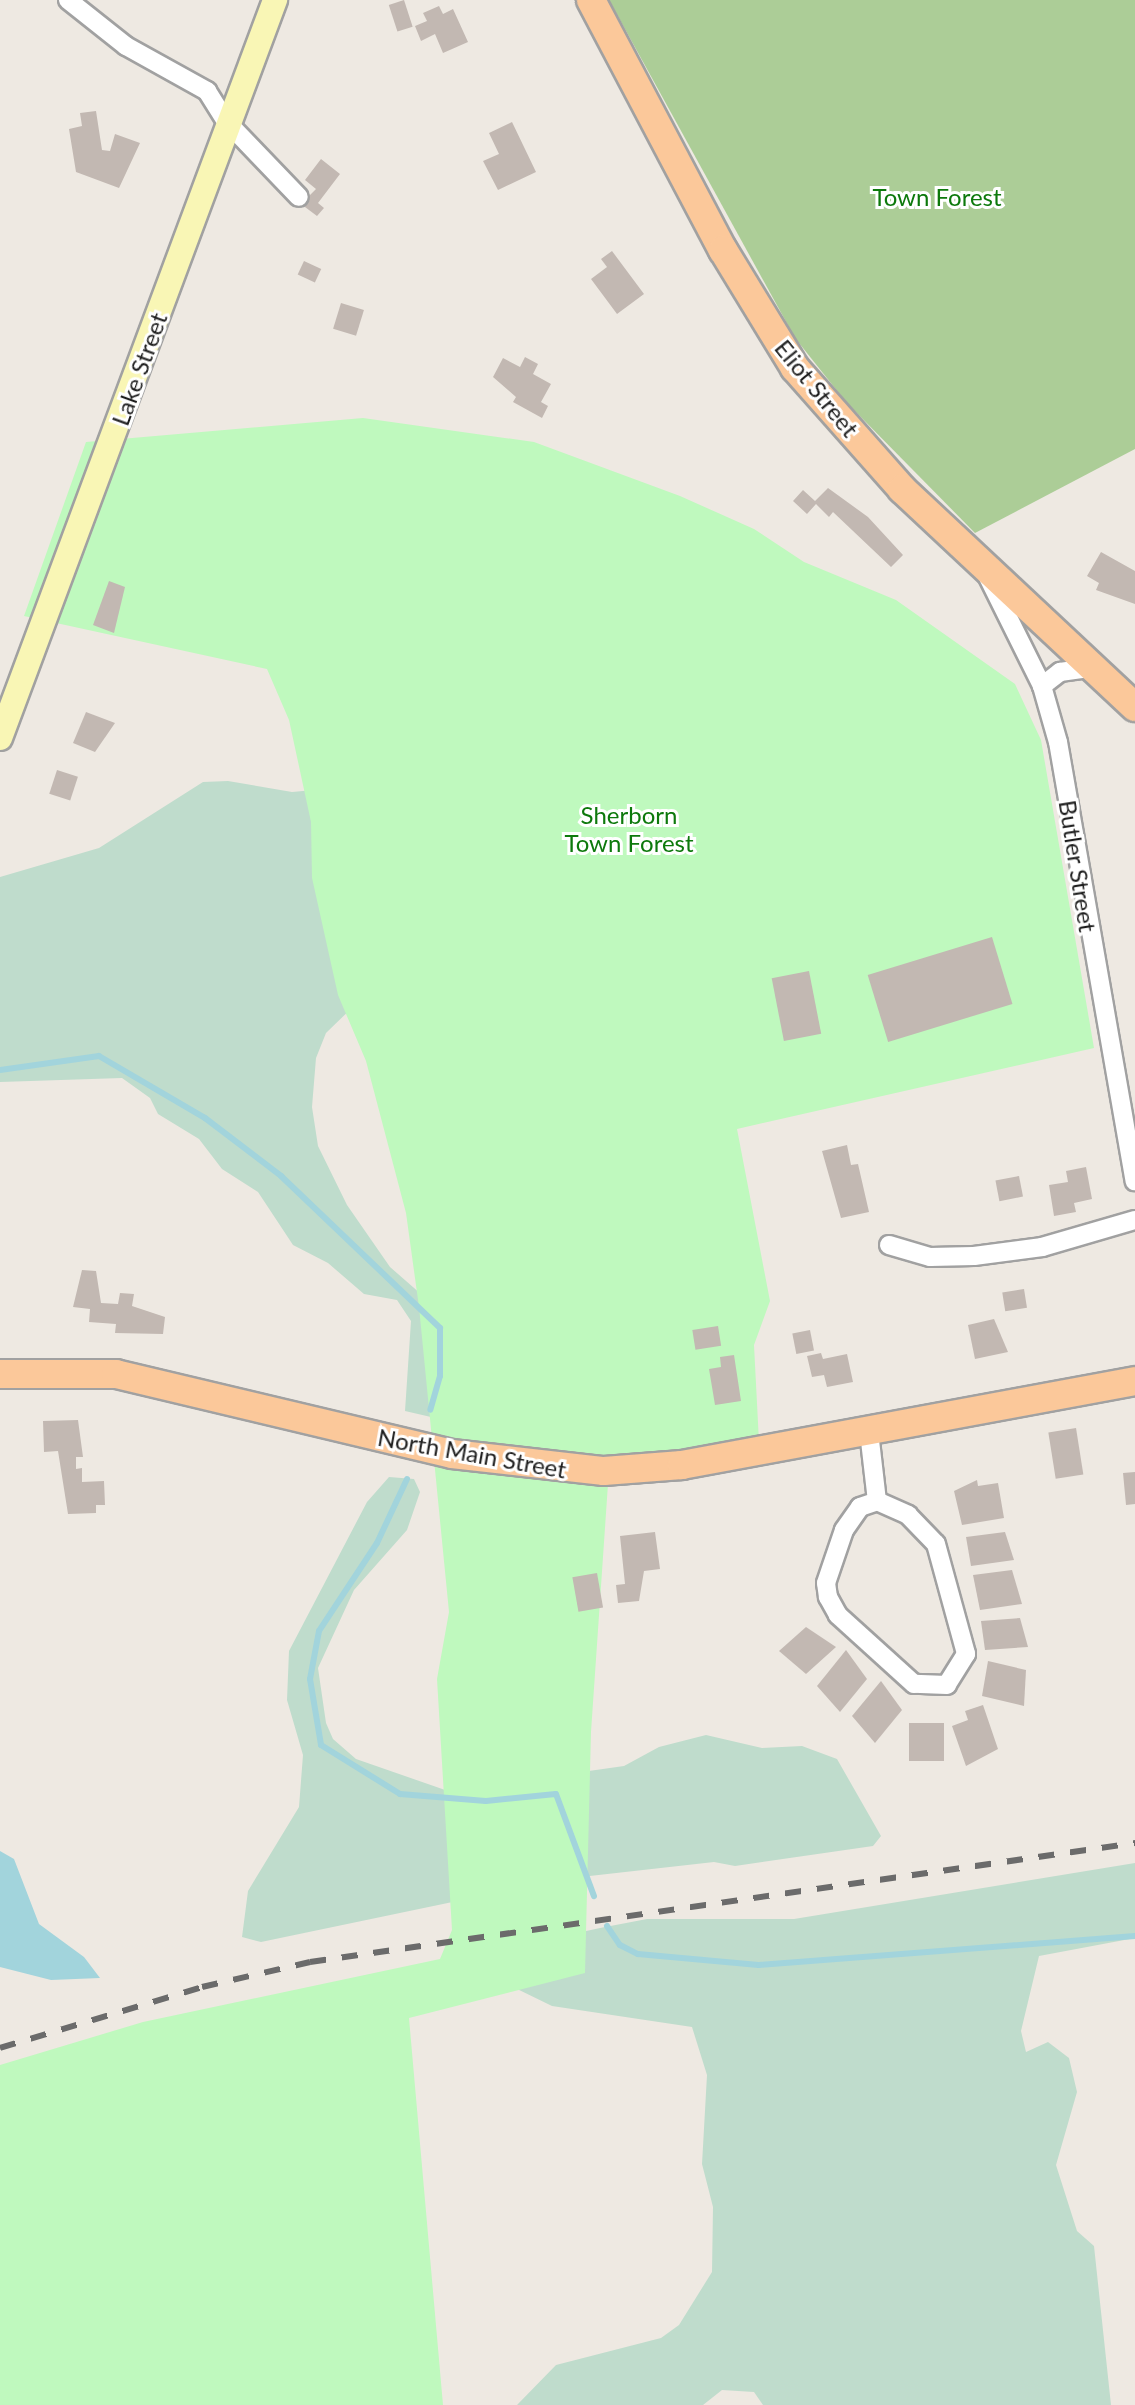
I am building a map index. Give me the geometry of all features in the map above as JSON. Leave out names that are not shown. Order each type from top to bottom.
[{"type":"main road","name":"Eliot Street","points":[[591,0],[723,250],[795,368],[902,489],[1089,668],[1135,707]]},
{"type":"main road","name":"North Main Street","points":[[0,1374],[116,1374],[452,1454],[564,1471],[682,1465],[1135,1381]]},
{"type":"street","points":[[68,0],[126,46],[207,91],[226,121],[299,197]]},
{"type":"street","name":"Lake Street","points":[[0,738],[226,121],[275,0]]},
{"type":"street","name":"Butler Street","points":[[982,565],[1042,686],[1058,742],[1135,1181]]},
{"type":"street","points":[[1042,686],[1060,672],[1089,668]]},
{"type":"street","points":[[889,1245],[930,1257],[974,1256],[1042,1247],[1135,1220]]},
{"type":"street","points":[[869,1432],[877,1501]]},
{"type":"street","points":[[877,1501],[908,1515],[936,1544],[966,1654],[947,1685],[914,1684],[838,1615],[828,1597],[833,1556],[844,1530],[860,1507],[877,1501]]},
{"type":"green space","name":"Town Forest","points":[[609,0],[1135,0],[1135,449],[975,533],[846,402],[795,338]]},
{"type":"green space","name":"Sherborn Town Forest","points":[[363,418],[534,442],[680,496],[754,529],[804,562],[896,600],[1015,684],[1041,740],[1094,1048],[737,1129],[770,1301],[754,1345],[759,1442],[608,1484],[591,1732],[585,1973],[409,2018],[443,2405],[0,2405],[0,2065],[143,2022],[440,1959],[452,1930],[437,1679],[449,1612],[419,1307],[406,1213],[366,1061],[338,995],[312,878],[311,822],[289,720],[267,669],[24,616],[86,442]]},
{"type":"green space","points":[[228,781],[292,792],[402,782],[360,1000],[326,1033],[316,1058],[312,1107],[318,1146],[347,1205],[390,1267],[461,1329],[444,1420],[405,1411],[411,1321],[397,1300],[364,1294],[328,1263],[293,1245],[258,1192],[222,1169],[199,1139],[158,1114],[150,1098],[122,1078],[0,1082],[0,877],[99,848],[203,782]]},
{"type":"green space","points":[[389,1477],[414,1479],[420,1492],[407,1530],[354,1590],[318,1668],[326,1723],[333,1739],[356,1759],[448,1791],[624,1766],[659,1747],[706,1735],[762,1748],[802,1746],[837,1759],[881,1836],[873,1846],[735,1866],[714,1862],[563,1879],[261,1942],[242,1937],[248,1891],[299,1807],[303,1755],[287,1700],[289,1651],[367,1502]]},
{"type":"green space","points":[[1135,1863],[1135,1938],[1039,1956],[1021,2031],[1026,2052],[1048,2042],[1069,2058],[1077,2092],[1056,2165],[1077,2231],[1094,2246],[1111,2405],[763,2405],[754,2392],[722,2390],[703,2405],[517,2405],[556,2365],[661,2338],[679,2325],[712,2272],[713,2207],[702,2164],[707,2075],[692,2027],[552,2006],[513,1987],[577,1933],[600,1928],[647,1919],[794,1919]]},
{"type":"water","points":[[0,1851],[14,1859],[39,1924],[84,1957],[100,1978],[51,1980],[0,1967]]},
{"type":"building","points":[[404,0],[413,27],[397,32],[389,5]]},
{"type":"building","points":[[439,6],[443,14],[453,9],[468,42],[443,53],[435,34],[421,41],[415,26],[427,21],[423,13]]},
{"type":"building","points":[[96,111],[102,150],[110,151],[115,134],[140,143],[119,188],[76,172],[69,129],[82,126],[80,113]]},
{"type":"building","points":[[512,122],[536,172],[498,190],[483,161],[499,154],[489,133]]},
{"type":"building","points":[[321,159],[340,174],[318,203],[324,208],[317,216],[301,204],[316,189],[305,180]]},
{"type":"building","points":[[612,251],[644,294],[617,314],[591,279],[607,267],[601,259]]},
{"type":"building","points":[[304,261],[321,269],[315,283],[298,275]]},
{"type":"building","points":[[341,303],[364,310],[356,336],[333,329]]},
{"type":"building","points":[[525,357],[538,364],[533,374],[551,384],[541,402],[548,406],[542,418],[513,402],[516,397],[493,377],[503,358],[520,367]]},
{"type":"building","points":[[828,488],[868,517],[903,555],[891,567],[833,512],[829,517],[816,504],[807,514],[793,501],[803,490],[815,501]]},
{"type":"building","points":[[1101,552],[1135,571],[1135,604],[1096,590],[1099,583],[1087,576]]},
{"type":"building","points":[[109,581],[125,587],[114,633],[93,625]]},
{"type":"building","points":[[86,712],[115,723],[95,752],[73,743]]},
{"type":"building","points":[[57,770],[78,777],[70,801],[49,794]]},
{"type":"building","points":[[992,937],[1012,1004],[888,1042],[868,975]]},
{"type":"building","points":[[809,971],[821,1034],[784,1041],[772,978]]},
{"type":"building","points":[[847,1145],[851,1165],[858,1164],[869,1212],[841,1218],[822,1151]]},
{"type":"building","points":[[1086,1167],[1092,1199],[1074,1203],[1076,1212],[1054,1216],[1049,1185],[1068,1182],[1066,1171]]},
{"type":"building","points":[[1019,1176],[1023,1197],[999,1201],[995,1181]]},
{"type":"building","points":[[82,1270],[96,1271],[101,1303],[118,1304],[120,1293],[134,1294],[132,1306],[165,1317],[163,1334],[115,1333],[116,1324],[89,1322],[90,1309],[73,1307]]},
{"type":"building","points":[[1024,1289],[1027,1308],[1005,1311],[1002,1292]]},
{"type":"building","points":[[994,1319],[1008,1352],[975,1359],[968,1325]]},
{"type":"building","points":[[718,1326],[721,1346],[695,1350],[692,1330]]},
{"type":"building","points":[[810,1330],[814,1351],[796,1354],[792,1333]]},
{"type":"building","points":[[821,1353],[823,1359],[847,1354],[853,1382],[827,1387],[824,1375],[812,1377],[807,1356]]},
{"type":"building","points":[[734,1355],[741,1401],[715,1405],[709,1369],[721,1367],[720,1357]]},
{"type":"building","points":[[78,1420],[83,1457],[76,1457],[76,1469],[82,1468],[82,1482],[104,1481],[105,1505],[96,1505],[96,1513],[68,1514],[58,1451],[44,1452],[43,1421]]},
{"type":"building","points":[[1076,1428],[1083,1474],[1056,1479],[1048,1432]]},
{"type":"building","points":[[1135,1472],[1135,1504],[1126,1505],[1123,1473]]},
{"type":"building","points":[[977,1480],[978,1486],[998,1483],[1004,1518],[962,1525],[954,1491]]},
{"type":"building","points":[[655,1532],[660,1569],[644,1571],[639,1601],[618,1603],[616,1585],[625,1584],[620,1536]]},
{"type":"building","points":[[1005,1532],[1014,1560],[971,1566],[966,1537]]},
{"type":"building","points":[[1012,1570],[1022,1604],[980,1610],[973,1575]]},
{"type":"building","points":[[597,1573],[603,1607],[578,1612],[572,1577]]},
{"type":"building","points":[[1020,1618],[1028,1647],[985,1650],[981,1621]]},
{"type":"building","points":[[806,1627],[836,1647],[806,1674],[779,1651]]},
{"type":"building","points":[[846,1650],[867,1679],[840,1712],[817,1686]]},
{"type":"building","points":[[988,1661],[1026,1670],[1024,1706],[982,1696]]},
{"type":"building","points":[[881,1681],[902,1710],[875,1743],[852,1716]]},
{"type":"building","points":[[983,1705],[998,1749],[966,1766],[952,1726],[968,1720],[965,1711]]},
{"type":"building","points":[[909,1723],[944,1723],[944,1761],[909,1761]]},
{"type":"waterway","points":[[0,1070],[99,1056],[205,1118],[281,1176],[440,1328],[440,1376],[430,1410]]},
{"type":"waterway","points":[[407,1479],[377,1543],[319,1631],[310,1679],[321,1745],[400,1794],[486,1801],[556,1794],[594,1896]]},
{"type":"waterway","points":[[607,1926],[620,1945],[638,1954],[759,1965],[1135,1936]]},
{"type":"railway","points":[[0,2048],[202,1987],[310,1962],[1135,1843]]}]
